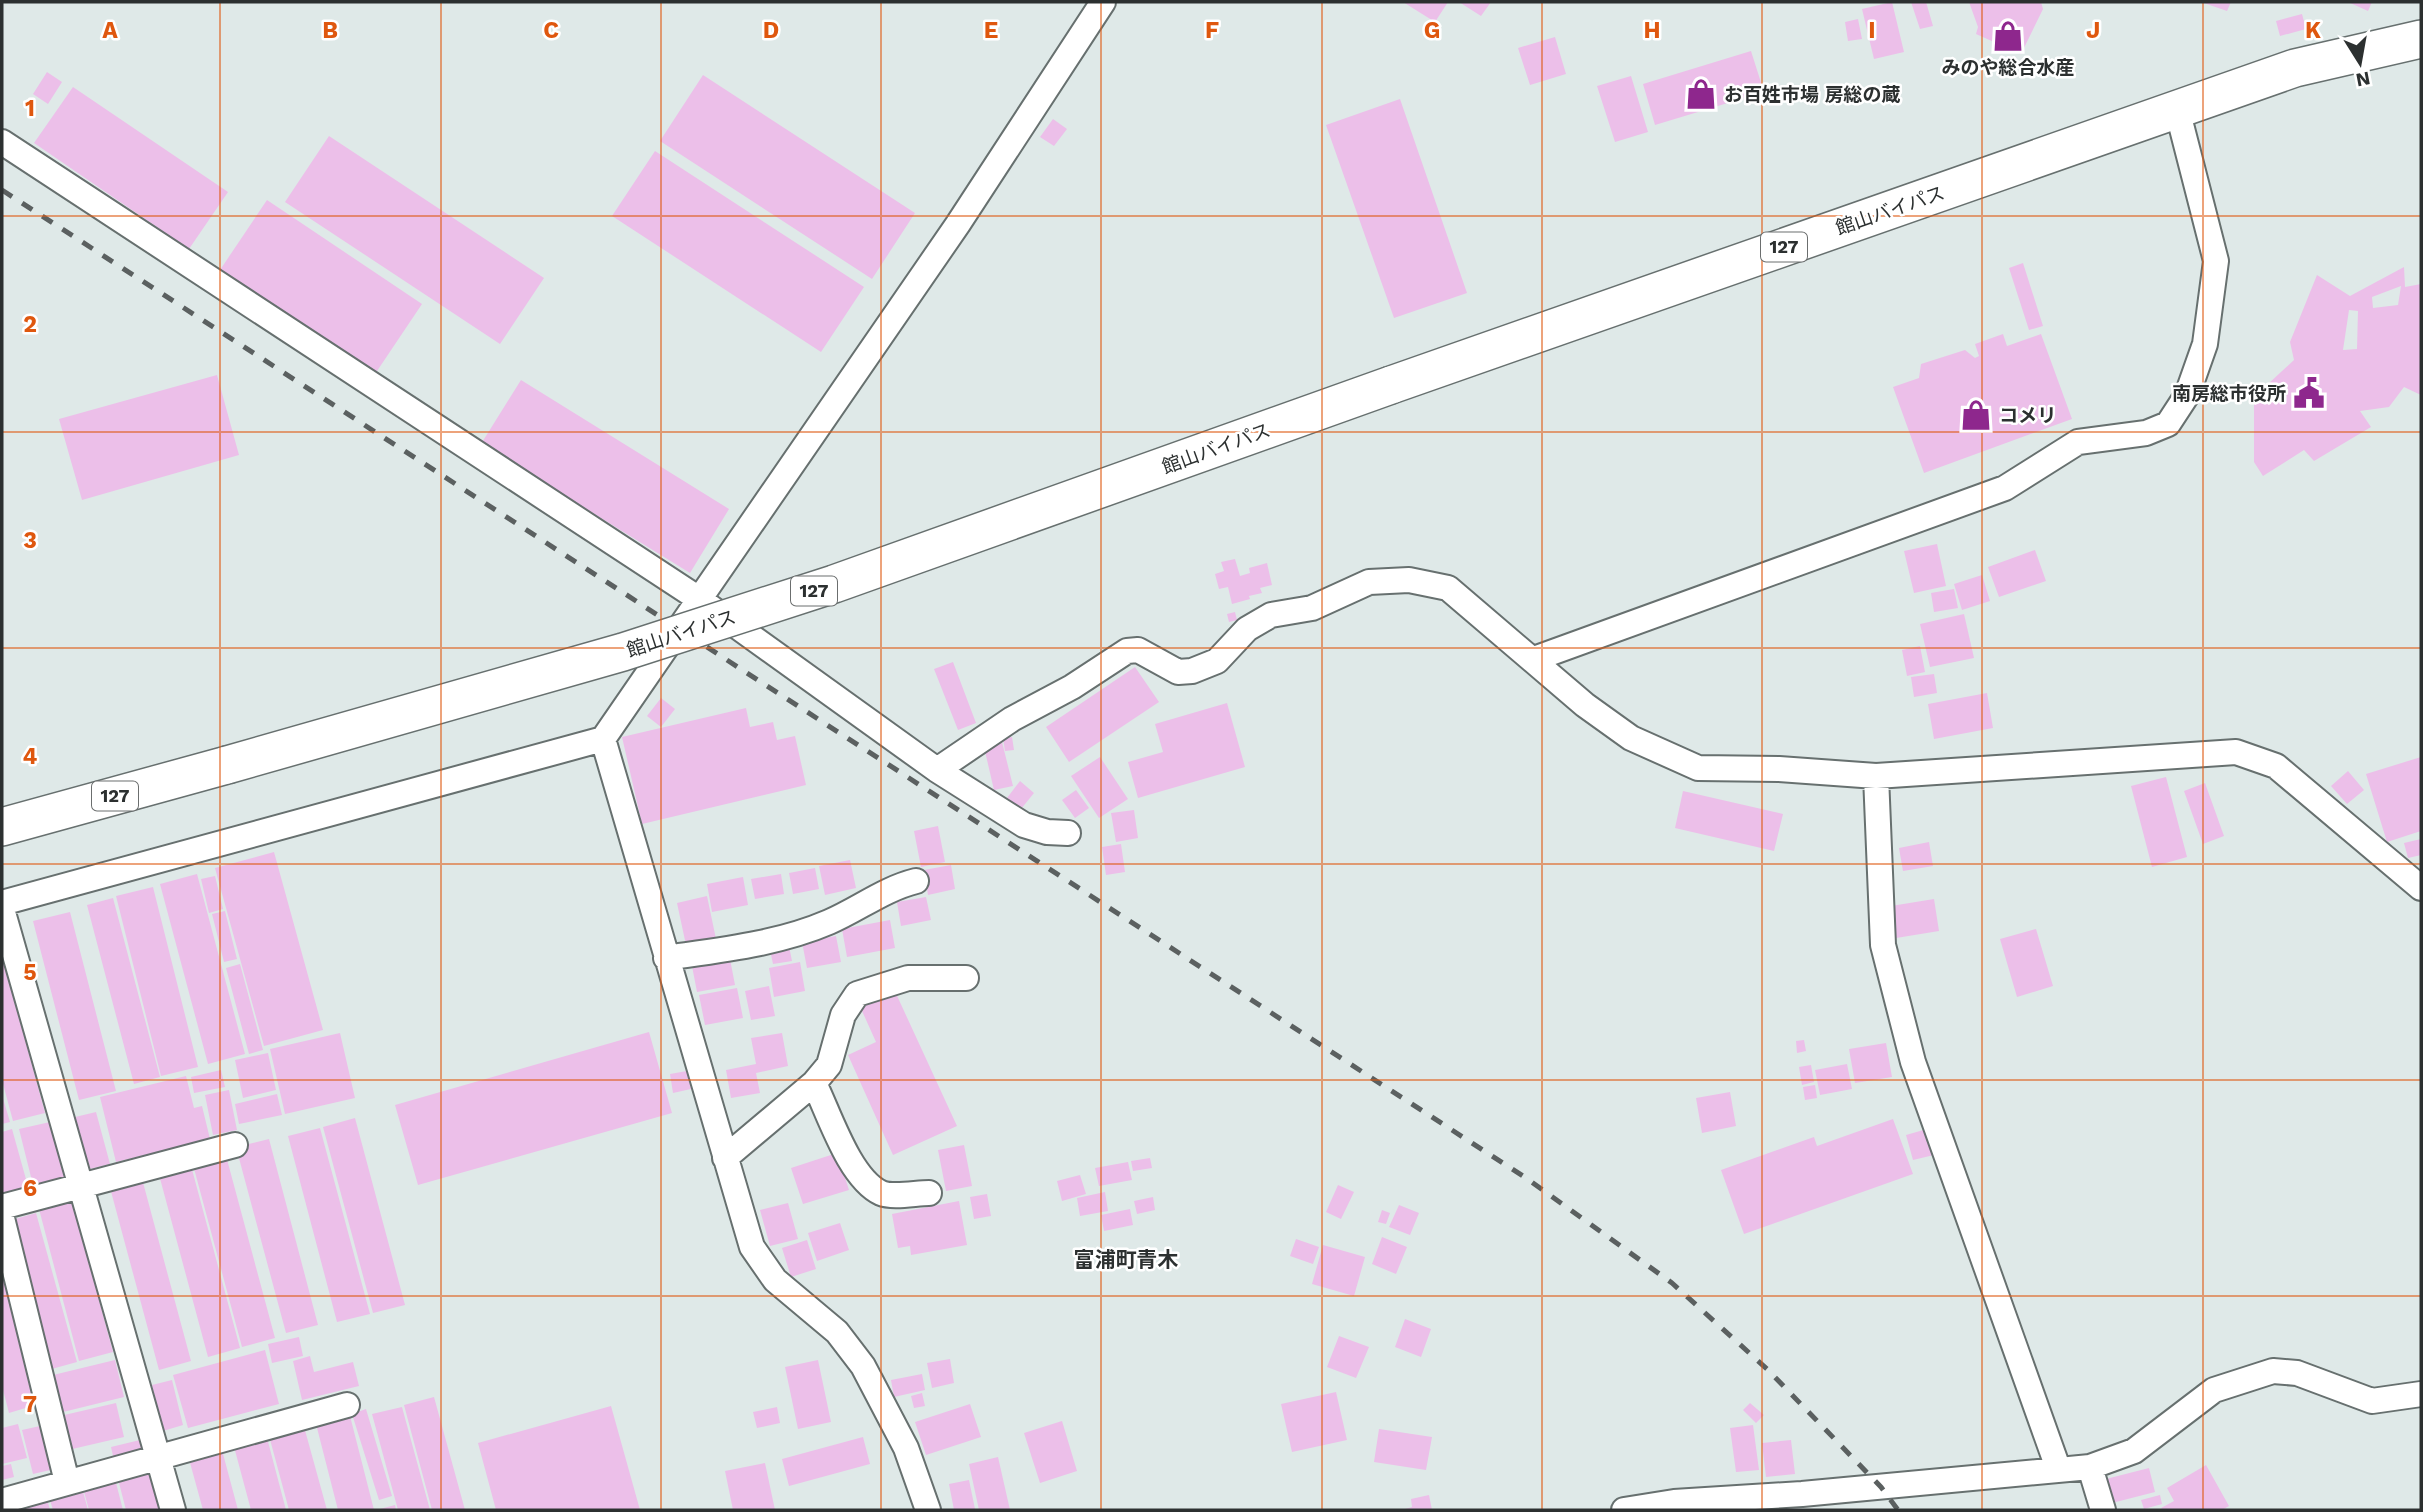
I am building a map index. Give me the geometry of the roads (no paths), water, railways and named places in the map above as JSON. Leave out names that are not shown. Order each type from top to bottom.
[{"type":"highway","name":"館山バイパス","points":[[2,827],[623,652],[834,584],[1391,385],[2295,68],[2421,39]]},
{"type":"street","points":[[2,903],[603,739],[958,224],[1103,2]]},
{"type":"street","points":[[1534,659],[2005,488],[2078,442],[2146,433],[2168,424],[2187,395],[2205,344],[2216,261],[2177,110]]},
{"type":"street","points":[[2,142],[699,599],[937,770],[1024,825],[1047,832],[1068,833]]},
{"type":"street","points":[[937,770],[1012,719],[1072,687],[1127,651],[1138,650],[1178,672],[1192,671],[1217,661],[1248,629],[1271,615],[1312,608],[1369,582],[1409,580],[1448,588],[1585,705],[1631,738],[1698,768],[1876,776],[2236,752],[2276,766],[2421,888]]},
{"type":"street","points":[[603,739],[752,1247],[775,1280],[837,1332],[863,1366],[906,1448],[928,1510]]},
{"type":"street","points":[[1876,776],[1883,945],[1913,1062],[2058,1468]]},
{"type":"street","points":[[666,958],[752,945],[828,922],[892,887],[916,881]]},
{"type":"street","points":[[2,909],[173,1510]]},
{"type":"street","points":[[725,1158],[814,1083],[829,1065],[843,1015],[857,994],[908,978],[966,978]]},
{"type":"street","points":[[814,1083],[852,1165],[869,1185],[883,1194],[929,1193]]},
{"type":"street","points":[[2,1207],[235,1145]]},
{"type":"street","points":[[2,1219],[67,1482]]},
{"type":"street","points":[[1625,1510],[2090,1467],[2134,1451],[2214,1390],[2273,1371],[2297,1373],[2372,1401],[2421,1394]]},
{"type":"street","points":[[2,1501],[347,1405]]},
{"type":"street","points":[[2090,1467],[2103,1510]]},
{"type":"railway","points":[[2,190],[1526,1178],[1672,1283],[1767,1369],[1881,1487],[1898,1510]]},
{"type":"place","name":"みのや総合水産","points":[[2008,36]]},
{"type":"place","name":"お百姓市場 房総の蔵","points":[[1701,94]]},
{"type":"place","name":"南房総市役所","points":[[2309,393]]},
{"type":"place","name":"コメリ","points":[[1976,415]]},
{"type":"district","name":"富浦町青木","points":[[1126,1260]]}]
